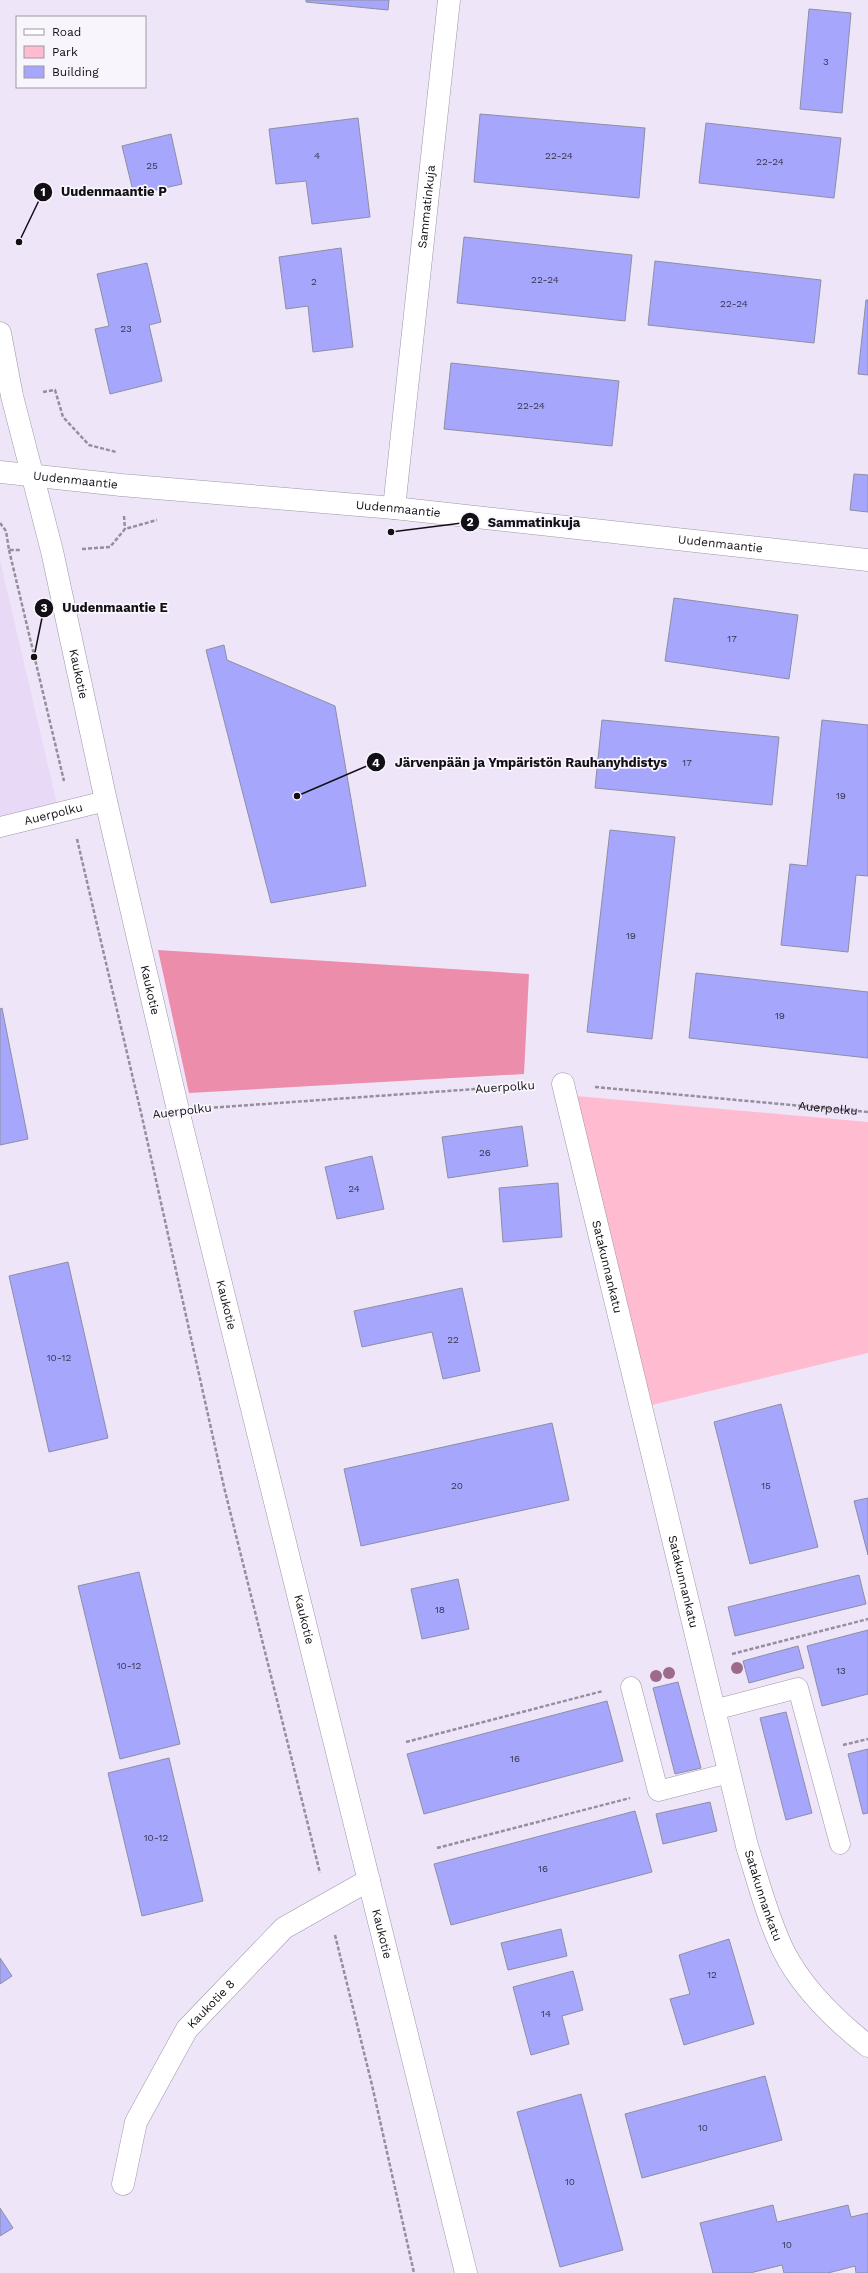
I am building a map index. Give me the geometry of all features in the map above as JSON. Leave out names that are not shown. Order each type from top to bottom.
[{"type":"street","name":"Sammatinkuja","points":[[394,508],[449,0]]},
{"type":"street","name":"Kaukotie","points":[[0,333],[12,396],[52,551],[106,801],[178,1110],[466,2273]]},
{"type":"street","name":"Uudenmaantie","points":[[0,472],[121,485],[394,508],[868,560]]},
{"type":"street","name":"Satakunnankatu","points":[[563,1084],[747,1846],[766,1905],[783,1950],[802,1979],[823,2004],[842,2025],[868,2046]]},
{"type":"street","name":"Kaukotie 8","points":[[123,2184],[136,2122],[187,2029],[284,1928],[369,1880]]},
{"type":"lane","name":"Auerpolku","points":[[0,827],[106,801]]},
{"type":"lane","points":[[631,1687],[658,1791],[730,1773]]},
{"type":"lane","points":[[714,1710],[798,1688],[840,1844]]},
{"type":"path","points":[[12,396],[55,390],[63,417],[89,445],[118,452]]},
{"type":"path","points":[[9,550],[52,551],[110,547],[125,529],[162,518]]},
{"type":"path","points":[[0,523],[6,530],[9,550],[142,1117],[224,1488],[372,2085],[414,2273]]},
{"type":"path","name":"Auerpolku","points":[[142,1117],[178,1110],[563,1084],[868,1112]]},
{"type":"path","points":[[702,1662],[868,1619]]},
{"type":"path","points":[[406,1742],[608,1690],[631,1687]]},
{"type":"path","points":[[437,1848],[658,1791]]},
{"type":"shaded area","points":[[0,560],[57,804],[0,817]]},
{"type":"shaded area","points":[[158,950],[529,974],[524,1074],[189,1093]]},
{"type":"green space","points":[[576,1096],[868,1122],[868,1353],[652,1405]]},
{"type":"building","points":[[306,0],[389,0],[388,10],[306,2]]},
{"type":"building","points":[[809,9],[851,13],[842,113],[800,109]]},
{"type":"building","points":[[480,114],[645,128],[639,198],[474,182]]},
{"type":"building","points":[[358,118],[370,217],[312,224],[306,181],[276,184],[269,129]]},
{"type":"building","points":[[706,123],[841,138],[834,198],[699,183]]},
{"type":"building","points":[[171,134],[182,184],[134,195],[122,146]]},
{"type":"building","points":[[464,237],[632,255],[625,321],[457,303]]},
{"type":"building","points":[[341,248],[353,347],[313,352],[308,306],[286,309],[279,257]]},
{"type":"building","points":[[655,261],[821,280],[814,343],[648,325]]},
{"type":"building","points":[[147,263],[161,322],[149,325],[162,381],[110,394],[95,329],[109,326],[97,274]]},
{"type":"building","points":[[866,300],[868,300],[868,375],[858,374]]},
{"type":"building","points":[[451,363],[619,381],[612,446],[444,429]]},
{"type":"building","points":[[854,474],[868,475],[868,512],[850,510]]},
{"type":"building","points":[[674,598],[798,615],[789,679],[665,661]]},
{"type":"building","points":[[224,645],[227,660],[335,706],[366,886],[271,903],[206,650]]},
{"type":"building","points":[[602,720],[779,737],[772,805],[595,788]]},
{"type":"building","points":[[822,720],[868,725],[868,876],[856,875],[848,952],[781,945],[790,864],[807,866]]},
{"type":"building","points":[[610,830],[675,837],[652,1039],[587,1032]]},
{"type":"building","points":[[696,973],[868,992],[868,1058],[689,1038]]},
{"type":"building","points":[[2,1008],[28,1139],[0,1145],[0,1009]]},
{"type":"building","points":[[522,1126],[528,1166],[448,1178],[442,1137]]},
{"type":"building","points":[[372,1156],[384,1209],[337,1219],[325,1167]]},
{"type":"building","points":[[558,1183],[562,1237],[503,1242],[499,1188]]},
{"type":"building","points":[[68,1262],[108,1438],[49,1452],[9,1276]]},
{"type":"building","points":[[462,1288],[480,1371],[443,1379],[432,1332],[362,1347],[354,1311]]},
{"type":"building","points":[[781,1404],[818,1547],[750,1564],[714,1422]]},
{"type":"building","points":[[552,1423],[569,1500],[361,1546],[344,1469]]},
{"type":"building","points":[[868,1498],[868,1555],[854,1501]]},
{"type":"building","points":[[139,1572],[180,1744],[120,1759],[78,1586]]},
{"type":"building","points":[[859,1575],[866,1604],[735,1636],[728,1607]]},
{"type":"building","points":[[458,1579],[469,1629],[422,1639],[411,1589]]},
{"type":"building","points":[[868,1630],[868,1694],[822,1706],[807,1646]]},
{"type":"building","points":[[798,1646],[804,1668],[749,1683],[743,1661]]},
{"type":"building","points":[[678,1682],[701,1768],[675,1774],[653,1688]]},
{"type":"building","points":[[607,1701],[623,1761],[424,1814],[407,1754]]},
{"type":"building","points":[[786,1712],[812,1813],[786,1820],[760,1718]]},
{"type":"building","points":[[868,1749],[868,1813],[863,1814],[848,1754]]},
{"type":"building","points":[[169,1758],[203,1901],[142,1916],[108,1773]]},
{"type":"building","points":[[710,1802],[717,1831],[663,1844],[656,1814]]},
{"type":"building","points":[[635,1811],[652,1872],[451,1925],[434,1864]]},
{"type":"building","points":[[561,1929],[567,1956],[508,1970],[501,1943]]},
{"type":"building","points":[[729,1939],[754,2024],[684,2045],[670,1999],[690,1994],[679,1955]]},
{"type":"building","points":[[0,1958],[12,1976],[0,1984]]},
{"type":"building","points":[[573,1971],[583,2010],[562,2016],[569,2044],[531,2055],[513,1987]]},
{"type":"building","points":[[765,2076],[782,2140],[642,2178],[625,2114]]},
{"type":"building","points":[[581,2094],[623,2250],[560,2267],[517,2112]]},
{"type":"building","points":[[773,2205],[777,2222],[848,2205],[851,2217],[868,2213],[868,2273],[856,2273],[855,2266],[828,2273],[784,2273],[782,2265],[750,2273],[713,2273],[700,2223]]},
{"type":"building","points":[[0,2208],[13,2228],[0,2236]]},
{"type":"place","name":"Uudenmaantie P","points":[[19,242]]},
{"type":"place","name":"Sammatinkuja","points":[[391,532]]},
{"type":"place","name":"Uudenmaantie E","points":[[34,657]]},
{"type":"place","name":"Järvenpään ja Ympäristön Rauhanyhdistys","points":[[297,796]]}]
